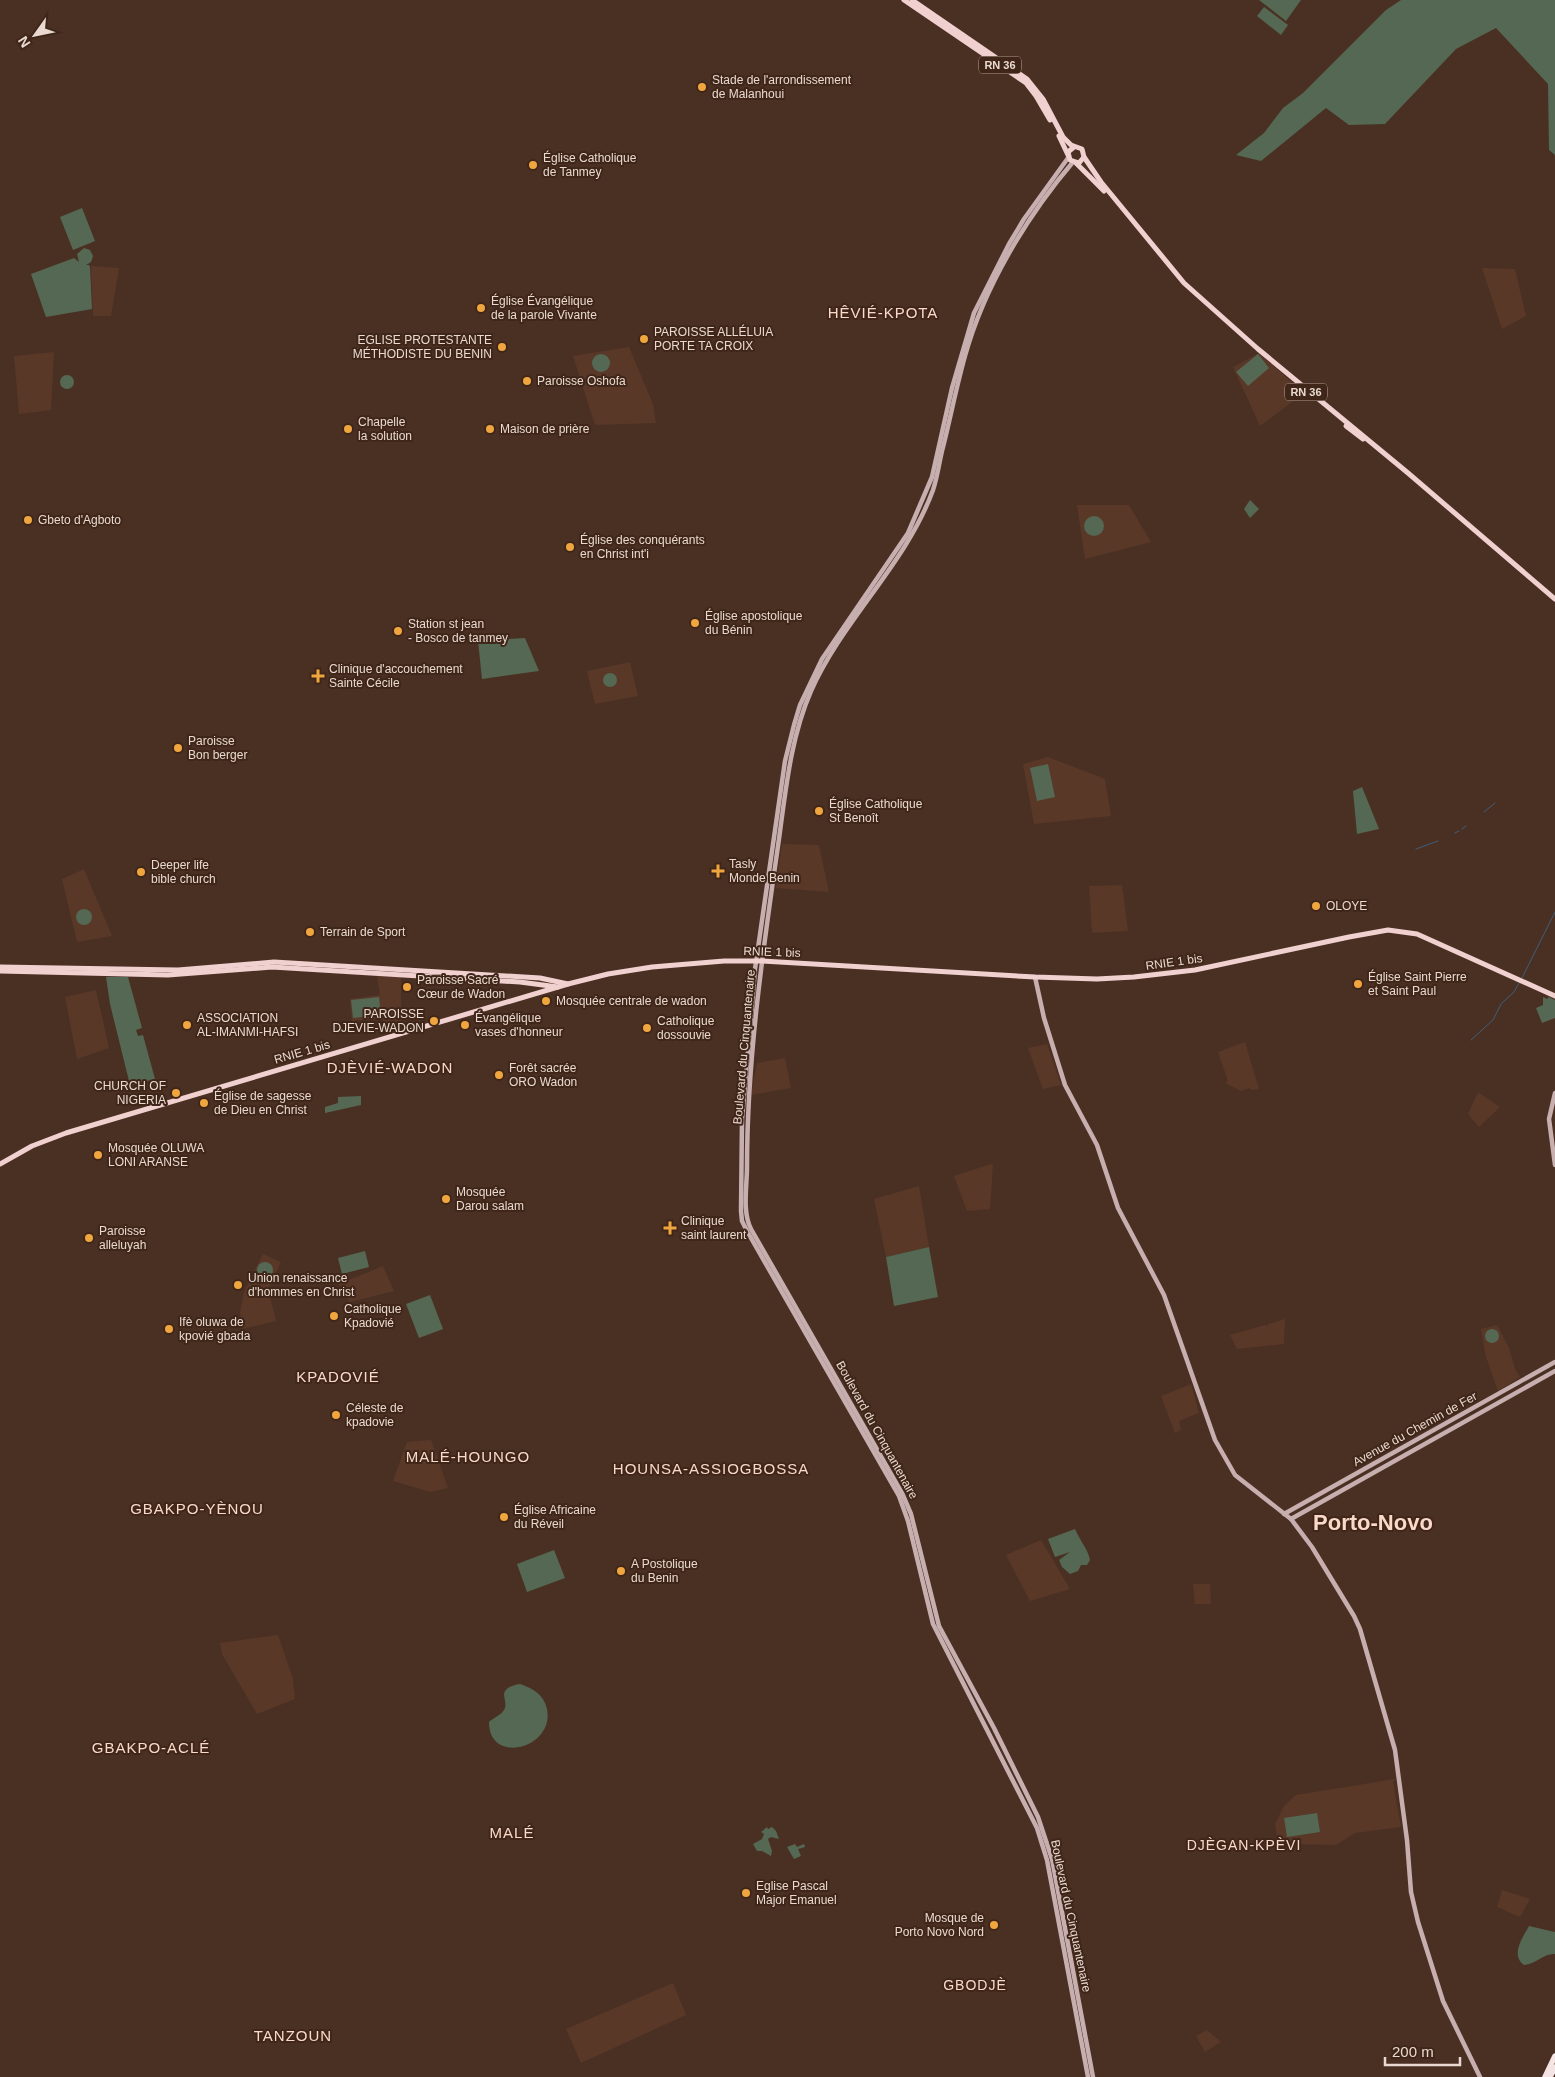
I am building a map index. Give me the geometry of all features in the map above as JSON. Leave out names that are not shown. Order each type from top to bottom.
[{"type":"highway","points":[[1544,2077],[1555,2056]]},
{"type":"highway","points":[[1550,2077],[1555,2067]]},
{"type":"main road","name":"RN 36","points":[[904,0],[1026,83],[1036,96],[1071,160],[1105,193],[1175,277],[1197,299],[1555,601]]},
{"type":"main road","name":"RN 36","points":[[912,0],[1027,78],[1043,99],[1063,137],[1074,147],[1082,149],[1084,157],[1107,191],[1184,283],[1258,348],[1413,476],[1555,601]]},
{"type":"main road","points":[[759,961],[789,770],[807,701],[828,658],[916,529],[933,489],[965,355],[978,315],[1015,244],[1071,160],[1069,150],[1074,147]]},
{"type":"main road","points":[[1071,160],[1081,162],[1084,157]]},
{"type":"main road","name":"RNIE 1 bis","points":[[0,1164],[43,1141],[66,1132],[568,984],[608,974],[696,962],[759,961],[1035,978],[1104,979],[1173,973],[1388,930],[1424,937],[1555,996]]},
{"type":"main road","name":"Boulevard du Cinquantenaire","points":[[759,961],[742,1119],[742,1221],[899,1496],[908,1521],[934,1624],[1037,1828],[1047,1860],[1088,2077]]},
{"type":"main road","name":"Boulevard du Cinquantenaire","points":[[759,961],[748,1108],[747,1220],[902,1493],[911,1514],[939,1626],[994,1728],[1040,1822],[1052,1859],[1093,2077]]},
{"type":"main road","points":[[0,967],[178,970],[274,962],[540,978],[568,984]]},
{"type":"main road","points":[[0,972],[168,975],[272,967],[520,982],[558,987]]},
{"type":"main road","points":[[1035,978],[1042,1009],[1065,1085],[1073,1104],[1097,1144],[1118,1208],[1164,1296],[1215,1440],[1235,1475],[1291,1519],[1312,1547],[1360,1629],[1395,1750],[1407,1840],[1411,1892],[1418,1922],[1443,2001],[1480,2077]]},
{"type":"main road","points":[[1555,1093],[1549,1119],[1555,1166]]},
{"type":"main road","name":"Avenue du Chemin de Fer","points":[[1284,1514],[1555,1362]]},
{"type":"main road","name":"Avenue du Chemin de Fer","points":[[1291,1519],[1555,1371]]},
{"type":"shaded area","points":[[91,266],[119,268],[111,316],[93,316]]},
{"type":"shaded area","points":[[1482,268],[1515,269],[1526,316],[1502,329]]},
{"type":"shaded area","points":[[629,347],[653,404],[656,423],[595,425],[573,356]]},
{"type":"shaded area","points":[[54,352],[51,410],[19,414],[14,356]]},
{"type":"shaded area","points":[[1259,353],[1304,393],[1260,426],[1233,367]]},
{"type":"shaded area","points":[[1077,505],[1129,505],[1151,542],[1085,559]]},
{"type":"shaded area","points":[[630,662],[638,696],[595,704],[587,671]]},
{"type":"shaded area","points":[[1048,757],[1105,779],[1111,816],[1034,824],[1023,764]]},
{"type":"shaded area","points":[[782,844],[819,845],[829,892],[776,888]]},
{"type":"shaded area","points":[[84,869],[112,936],[77,942],[62,879]]},
{"type":"shaded area","points":[[1122,885],[1128,931],[1092,933],[1089,886]]},
{"type":"shaded area","points":[[377,976],[401,977],[401,1026],[385,1031],[382,1018],[352,1021],[350,999],[380,995]]},
{"type":"shaded area","points":[[96,990],[109,1048],[77,1059],[65,997]]},
{"type":"shaded area","points":[[1245,1042],[1259,1089],[1252,1090],[1249,1088],[1241,1091],[1225,1083],[1228,1081],[1218,1052]]},
{"type":"shaded area","points":[[1047,1044],[1061,1085],[1043,1089],[1028,1048]]},
{"type":"shaded area","points":[[785,1058],[791,1088],[751,1095],[757,1063]]},
{"type":"shaded area","points":[[1479,1093],[1500,1107],[1479,1127],[1468,1114]]},
{"type":"shaded area","points":[[991,1164],[993,1165],[990,1209],[967,1211],[954,1176]]},
{"type":"shaded area","points":[[919,1186],[929,1247],[886,1257],[874,1199]]},
{"type":"shaded area","points":[[263,1254],[281,1262],[268,1289],[276,1321],[242,1329],[240,1312],[244,1292]]},
{"type":"shaded area","points":[[383,1266],[394,1291],[350,1302],[339,1284]]},
{"type":"shaded area","points":[[1285,1319],[1284,1344],[1237,1349],[1230,1335],[1265,1325],[1268,1326],[1268,1324]]},
{"type":"shaded area","points":[[1497,1325],[1509,1348],[1515,1369],[1520,1377],[1498,1391],[1486,1357],[1481,1329]]},
{"type":"shaded area","points":[[1191,1384],[1199,1413],[1179,1421],[1181,1430],[1175,1433],[1161,1396]]},
{"type":"shaded area","points":[[431,1440],[448,1488],[430,1492],[393,1481],[407,1442]]},
{"type":"shaded area","points":[[1041,1540],[1070,1589],[1030,1601],[1006,1555]]},
{"type":"shaded area","points":[[1193,1584],[1210,1584],[1211,1604],[1195,1604]]},
{"type":"shaded area","points":[[278,1635],[293,1679],[295,1699],[257,1714],[222,1654],[220,1643]]},
{"type":"shaded area","points":[[1395,1779],[1393,1782],[1401,1827],[1355,1833],[1336,1845],[1289,1844],[1278,1841],[1275,1824],[1284,1806],[1296,1795]]},
{"type":"shaded area","points":[[1502,1890],[1530,1899],[1520,1917],[1497,1907]]},
{"type":"shaded area","points":[[673,1983],[686,2015],[581,2063],[566,2029]]},
{"type":"shaded area","points":[[1207,2030],[1221,2042],[1205,2052],[1196,2036]]},
{"type":"green space","points":[[1259,0],[1301,0],[1286,21]]},
{"type":"green space","points":[[1401,0],[1555,0],[1555,155],[1549,150],[1548,84],[1496,28],[1456,49],[1385,124],[1349,125],[1326,108],[1261,161],[1236,155],[1264,133],[1283,108],[1303,93],[1386,10]]},
{"type":"green space","points":[[1264,7],[1288,25],[1281,35],[1257,16]]},
{"type":"green space","points":[[82,208],[95,241],[73,250],[60,217]]},
{"type":"green space","points":[[84,248],[90,250],[93,256],[91,262],[86,265],[90,267],[92,309],[46,317],[31,274],[74,258],[79,262],[77,254]]},
{"type":"green space","points":[[597,354],[605,354],[610,359],[608,370],[597,372],[592,367],[592,359]]},
{"type":"green space","points":[[1258,354],[1269,368],[1248,386],[1236,372]]},
{"type":"green space","points":[[64,375],[70,375],[74,382],[70,389],[64,389],[60,385],[60,379]]},
{"type":"green space","points":[[1250,500],[1259,509],[1250,518],[1244,509]]},
{"type":"green space","points":[[1094,516],[1101,519],[1104,526],[1101,533],[1094,536],[1087,533],[1084,526],[1087,519]]},
{"type":"green space","points":[[525,638],[539,671],[482,679],[478,641]]},
{"type":"green space","points":[[610,673],[615,675],[617,680],[615,685],[610,687],[605,685],[603,680],[605,675]]},
{"type":"green space","points":[[1048,764],[1055,797],[1037,801],[1030,768]]},
{"type":"green space","points":[[1362,787],[1379,829],[1357,834],[1353,791]]},
{"type":"green space","points":[[81,909],[87,909],[92,914],[90,923],[81,925],[76,920],[76,914]]},
{"type":"green space","points":[[106,977],[128,977],[142,1028],[136,1030],[138,1036],[143,1035],[155,1079],[130,1085],[110,1004]]},
{"type":"green space","points":[[379,997],[381,1015],[353,1018],[351,1000]]},
{"type":"green space","points":[[1543,997],[1555,1000],[1555,1018],[1542,1023],[1536,1008],[1543,1005]]},
{"type":"green space","points":[[361,1096],[361,1105],[325,1113],[325,1107],[338,1103],[338,1097]]},
{"type":"green space","points":[[929,1247],[938,1297],[894,1306],[886,1257]]},
{"type":"green space","points":[[365,1251],[369,1267],[342,1274],[338,1258]]},
{"type":"green space","points":[[262,1262],[268,1262],[273,1267],[271,1276],[262,1278],[257,1273],[257,1267]]},
{"type":"green space","points":[[430,1295],[443,1329],[419,1338],[406,1304]]},
{"type":"green space","points":[[1489,1329],[1495,1329],[1499,1336],[1495,1343],[1489,1343],[1485,1339],[1485,1333]]},
{"type":"green space","points":[[1075,1529],[1088,1552],[1090,1560],[1087,1565],[1081,1565],[1078,1571],[1070,1574],[1062,1567],[1059,1560],[1070,1552],[1055,1557],[1048,1539]]},
{"type":"green space","points":[[554,1550],[565,1578],[527,1592],[517,1564]]},
{"type":"green space","points":[[520,1684],[541,1696],[546,1704],[547,1723],[541,1734],[532,1742],[521,1747],[509,1748],[499,1744],[492,1736],[489,1722],[504,1710],[504,1695],[507,1689]]},
{"type":"green space","points":[[1317,1813],[1320,1832],[1287,1837],[1284,1818]]},
{"type":"green space","points":[[767,1827],[768,1829],[772,1827],[776,1831],[779,1839],[771,1837],[768,1839],[772,1851],[771,1856],[762,1851],[757,1851],[753,1844],[762,1839],[764,1834],[761,1832]]},
{"type":"green space","points":[[795,1844],[797,1847],[804,1844],[805,1847],[798,1849],[801,1856],[794,1859],[787,1847]]},
{"type":"green space","points":[[1529,1926],[1555,1932],[1555,1954],[1547,1955],[1524,1965],[1520,1961],[1518,1951]]},
{"type":"waterway","points":[[1484,812],[1495,803]]},
{"type":"waterway","points":[[1462,829],[1466,826]]},
{"type":"waterway","points":[[1455,833],[1459,831]]},
{"type":"waterway","points":[[1416,849],[1438,841]]},
{"type":"waterway","points":[[1522,978],[1555,912]]},
{"type":"waterway","points":[[1471,1040],[1493,1020],[1501,1004],[1514,992],[1519,983]]},
{"type":"place","name":"Stade de l'arrondissement de Malanhoui","points":[[702,87]]},
{"type":"place","name":"Église Catholique de Tanmey","points":[[533,165]]},
{"type":"place","name":"Église Évangélique de la parole Vivante","points":[[481,308]]},
{"type":"place","name":"PAROISSE ALLÉLUIA PORTE TA CROIX","points":[[644,339]]},
{"type":"place","name":"EGLISE PROTESTANTE MÉTHODISTE DU BENIN","points":[[502,347]]},
{"type":"place","name":"Paroisse Oshofa","points":[[527,381]]},
{"type":"place","name":"Chapelle la solution","points":[[348,429]]},
{"type":"place","name":"Maison de prière","points":[[490,429]]},
{"type":"place","name":"Gbeto d'Agboto","points":[[28,520]]},
{"type":"place","name":"Église des conquérants en Christ int'i","points":[[570,547]]},
{"type":"place","name":"Église apostolique du Bénin","points":[[695,623]]},
{"type":"place","name":"Station st jean - Bosco de tanmey","points":[[398,631]]},
{"type":"place","name":"Clinique d'accouchement Sainte Cécile","points":[[318,676]]},
{"type":"place","name":"Paroisse Bon berger","points":[[178,748]]},
{"type":"place","name":"Église Catholique St Benoît","points":[[819,811]]},
{"type":"place","name":"Tasly Monde Benin","points":[[718,871]]},
{"type":"place","name":"Deeper life bible church","points":[[141,872]]},
{"type":"place","name":"OLOYE","points":[[1316,906]]},
{"type":"place","name":"Terrain de Sport","points":[[310,932]]},
{"type":"place","name":"Église Saint Pierre et Saint Paul","points":[[1358,984]]},
{"type":"place","name":"Paroisse Sacré Cœur de Wadon","points":[[407,987]]},
{"type":"place","name":"Mosquée centrale de wadon","points":[[546,1001]]},
{"type":"place","name":"PAROISSE DJEVIE-WADON","points":[[434,1021]]},
{"type":"place","name":"ASSOCIATION AL-IMANMI-HAFSI","points":[[187,1025]]},
{"type":"place","name":"Évangélique vases d'honneur","points":[[465,1025]]},
{"type":"place","name":"Catholique dossouvie","points":[[647,1028]]},
{"type":"place","name":"Forêt sacrée ORO Wadon","points":[[499,1075]]},
{"type":"place","name":"CHURCH OF NIGERIA","points":[[176,1093]]},
{"type":"place","name":"Église de sagesse de Dieu en Christ","points":[[204,1103]]},
{"type":"place","name":"Mosquée OLUWA LONI ARANSE","points":[[98,1155]]},
{"type":"place","name":"Mosquée Darou salam","points":[[446,1199]]},
{"type":"place","name":"Clinique saint laurent","points":[[670,1228]]},
{"type":"place","name":"Paroisse alleluyah","points":[[89,1238]]},
{"type":"place","name":"Union renaissance d'hommes en Christ","points":[[238,1285]]},
{"type":"place","name":"Catholique Kpadovié","points":[[334,1316]]},
{"type":"place","name":"Ifè oluwa de kpovié gbada","points":[[169,1329]]},
{"type":"place","name":"Céleste de kpadovie","points":[[336,1415]]},
{"type":"place","name":"Église Africaine du Réveil","points":[[504,1517]]},
{"type":"place","name":"A Postolique du Benin","points":[[621,1571]]},
{"type":"place","name":"Eglise Pascal Major Emanuel","points":[[746,1893]]},
{"type":"place","name":"Mosque de Porto Novo Nord","points":[[994,1925]]},
{"type":"district","name":"HÊVIÉ-KPOTA","points":[[883,313]]},
{"type":"district","name":"DJÈVIÉ-WADON","points":[[390,1068]]},
{"type":"district","name":"KPADOVIÉ","points":[[338,1377]]},
{"type":"district","name":"MALÉ-HOUNGO","points":[[468,1457]]},
{"type":"district","name":"HOUNSA-ASSIOGBOSSA","points":[[711,1469]]},
{"type":"district","name":"GBAKPO-YÈNOU","points":[[197,1509]]},
{"type":"district","name":"Porto-Novo","points":[[1373,1522]]},
{"type":"district","name":"GBAKPO-ACLÉ","points":[[151,1748]]},
{"type":"district","name":"MALÉ","points":[[512,1833]]},
{"type":"district","name":"DJÈGAN-KPÈVI","points":[[1244,1845]]},
{"type":"district","name":"GBODJÈ","points":[[975,1985]]},
{"type":"district","name":"TANZOUN","points":[[293,2036]]}]
